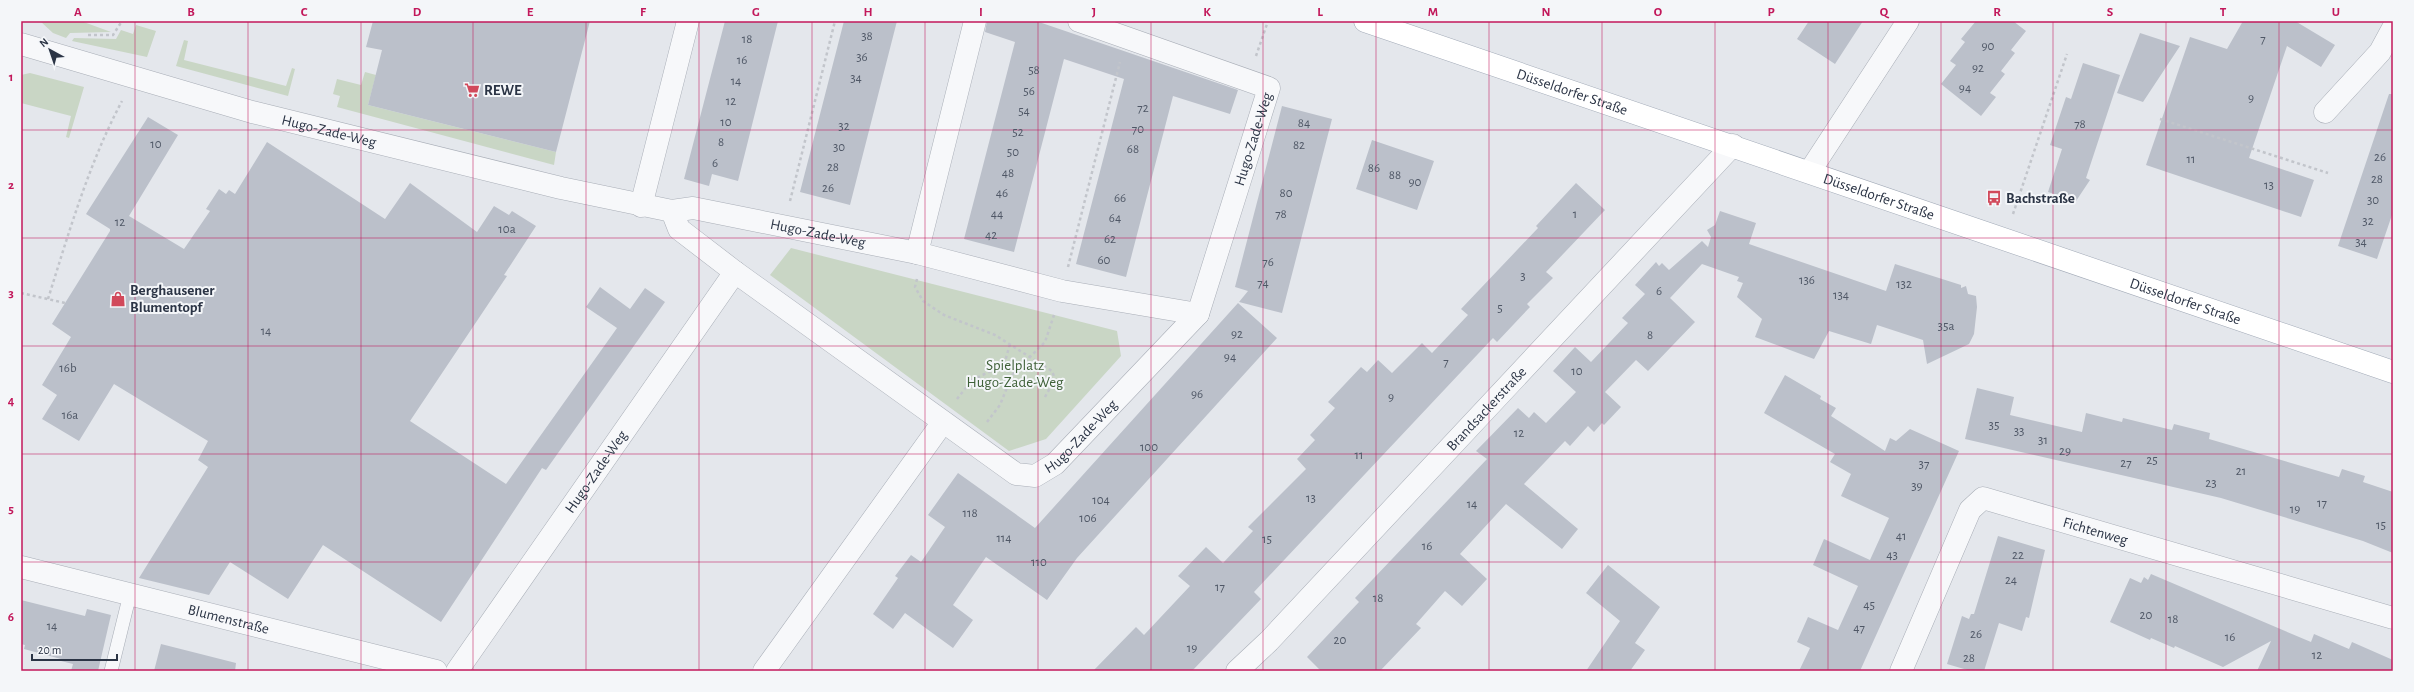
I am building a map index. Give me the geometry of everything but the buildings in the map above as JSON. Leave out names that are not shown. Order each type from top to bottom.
[{"type":"main road","name":"Düsseldorfer Straße","points":[[1365,21],[1810,171],[2393,372]]},
{"type":"street","points":[[641,206],[688,21]]},
{"type":"street","points":[[920,254],[975,21]]},
{"type":"street","name":"Hugo-Zade-Weg","points":[[672,212],[679,229],[735,272],[947,414],[971,442],[1016,474],[1035,476],[1055,464],[1198,314],[1269,88],[1127,36],[1079,21]]},
{"type":"street","points":[[1810,171],[1908,21]]},
{"type":"street","points":[[2324,112],[2380,52],[2393,28]]},
{"type":"street","name":"Hugo-Zade-Weg","points":[[21,44],[252,112],[641,206],[672,212],[693,208],[920,254],[1062,291],[1198,314]]},
{"type":"street","name":"Brandsackerstraße","points":[[1237,671],[1269,641],[1733,145]]},
{"type":"street","name":"Hugo-Zade-Weg","points":[[457,671],[735,272]]},
{"type":"street","points":[[764,671],[947,414]]},
{"type":"street","name":"Fichtenweg","points":[[1901,671],[1970,510],[1983,498],[2393,618]]},
{"type":"street","name":"Blumenstraße","points":[[21,567],[436,671]]},
{"type":"street","points":[[1262,671],[1261,664],[1269,641]]},
{"type":"lane","points":[[111,671],[130,594]]},
{"type":"path","points":[[86,35],[113,35],[122,21]]},
{"type":"path","points":[[784,226],[835,21]]},
{"type":"path","points":[[1258,60],[1256,55],[1268,21]]},
{"type":"path","points":[[971,442],[1000,405],[1012,375],[1032,357],[1044,342],[1062,291],[1127,36]]},
{"type":"path","points":[[2004,238],[2067,54]]},
{"type":"path","points":[[48,299],[70,231],[108,129],[126,94]]},
{"type":"path","points":[[2160,119],[2328,172]]},
{"type":"path","points":[[920,254],[915,287],[923,301],[944,315],[995,335],[1032,357],[1052,372],[1055,379],[1045,396]]},
{"type":"path","points":[[21,293],[65,303]]},
{"type":"path","points":[[947,414],[972,380],[1004,365],[1010,344]]},
{"type":"path","points":[[1004,365],[1012,375]]},
{"type":"green space","points":[[40,21],[81,21],[111,32],[70,33],[66,38],[53,33]]},
{"type":"green space","points":[[136,25],[156,31],[147,57],[72,41],[74,38],[116,39],[121,30],[133,34]]},
{"type":"green space","points":[[184,40],[188,41],[184,60],[286,86],[292,68],[295,69],[288,96],[176,66]]},
{"type":"green space","points":[[365,72],[376,75],[368,105],[556,152],[554,165],[337,107],[340,96],[333,94],[337,79],[361,85]]},
{"type":"green space","points":[[30,73],[84,87],[69,138],[66,137],[71,116],[21,103],[21,75]]},
{"type":"green space","name":"Spielplatz Hugo-Zade-Weg","points":[[791,248],[1117,331],[1121,356],[1046,439],[1009,451],[770,275]]},
{"type":"place","name":"REWE","points":[[472,90]]},
{"type":"place","name":"Bachstraße","points":[[1994,198]]},
{"type":"place","name":"Berghausener Blumentopf","points":[[118,299]]}]
